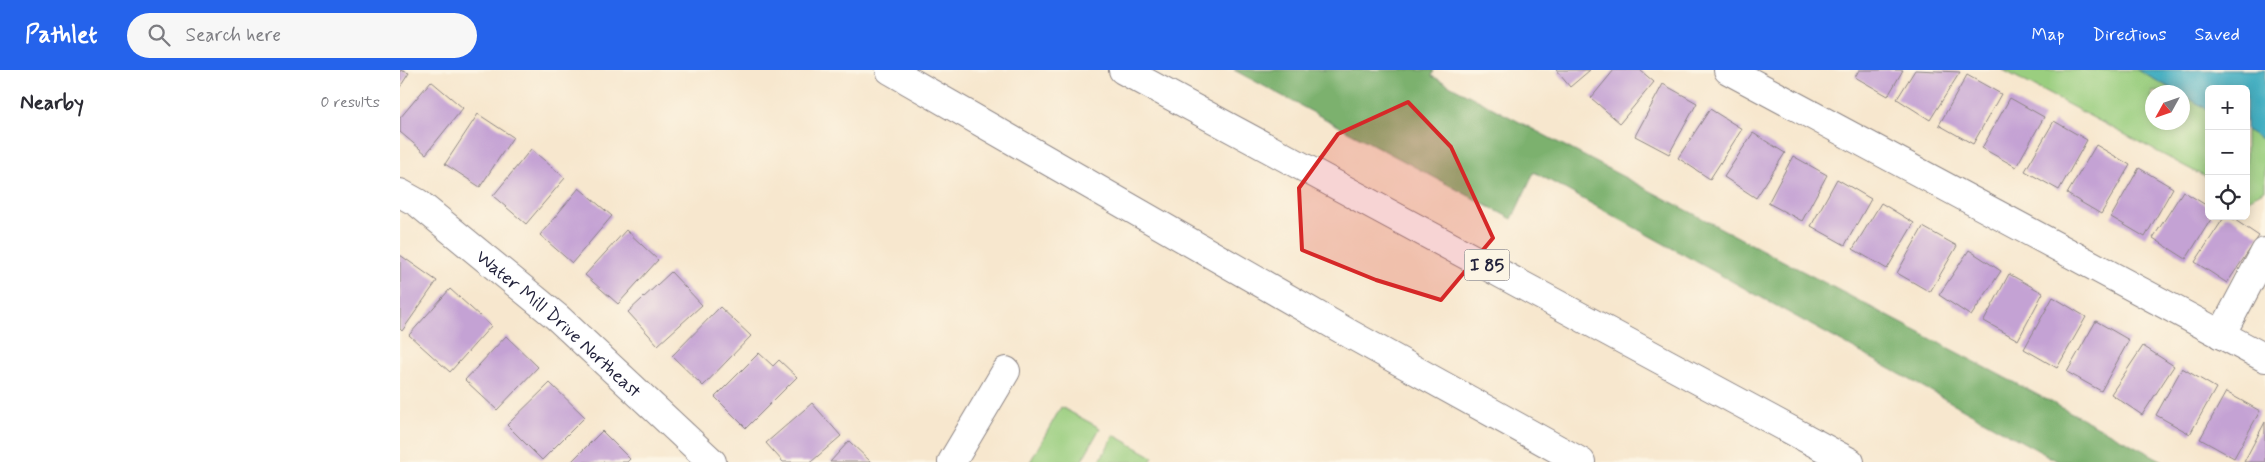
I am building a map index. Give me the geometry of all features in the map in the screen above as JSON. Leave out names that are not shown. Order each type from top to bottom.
[{"type":"main road","points":[[890,70],[1350,334],[1581,462]]},
{"type":"main road","name":"I 85","points":[[1122,70],[1850,462]]},
{"type":"main road","points":[[1728,70],[2265,358]]},
{"type":"main road","name":"Water Mill Drive Northeast","points":[[400,193],[418,204],[557,317],[712,462]]},
{"type":"main road","points":[[2221,335],[2265,252]]},
{"type":"main road","points":[[952,462],[1006,371]]},
{"type":"highlighted area","points":[[1408,102],[1451,147],[1493,238],[1441,300],[1376,280],[1302,250],[1299,188],[1338,134]]},
{"type":"green space","points":[[1234,70],[1434,70],[1432,76],[2165,462],[2059,462],[1534,172],[1512,219]]},
{"type":"green space","points":[[2003,70],[2137,70],[2165,85],[2145,85],[2145,130],[2190,130],[2190,99],[2205,108],[2205,177]]},
{"type":"green space","points":[[2250,132],[2265,141],[2265,190],[2250,198]]},
{"type":"green space","points":[[1061,407],[1100,428],[1081,462],[1030,462]]},
{"type":"green space","points":[[1114,435],[1153,457],[1150,462],[1099,462]]},
{"type":"water","points":[[2137,70],[2265,70],[2265,141],[2250,132],[2250,85],[2205,85],[2205,108],[2190,99],[2190,85],[2165,85]]},
{"type":"building","points":[[400,70],[409,73],[400,87]]},
{"type":"building","points":[[1556,70],[1590,70],[1570,87]]},
{"type":"building","points":[[1614,70],[1640,70],[1654,82],[1620,123],[1591,98]]},
{"type":"building","points":[[1859,70],[1903,70],[1888,96],[1855,77]]},
{"type":"building","points":[[1915,70],[1960,72],[1930,120],[1897,99]]},
{"type":"building","points":[[1967,75],[2001,94],[1973,144],[1939,125]]},
{"type":"building","points":[[431,81],[463,108],[426,154],[400,132],[400,118]]},
{"type":"building","points":[[1663,84],[1697,103],[1669,154],[1635,136]]},
{"type":"building","points":[[2010,98],[2044,117],[2016,167],[1982,148]]},
{"type":"building","points":[[1710,109],[1742,129],[1710,179],[1678,158]]},
{"type":"building","points":[[478,114],[513,137],[480,187],[445,164]]},
{"type":"building","points":[[2054,121],[2087,140],[2059,190],[2025,171]]},
{"type":"building","points":[[1753,133],[1785,153],[1756,198],[1724,177]]},
{"type":"building","points":[[2096,145],[2130,165],[2101,214],[2067,194]]},
{"type":"building","points":[[531,149],[565,178],[526,224],[493,196]]},
{"type":"building","points":[[1793,156],[1827,175],[1802,221],[1768,203]]},
{"type":"building","points":[[2139,168],[2173,188],[2145,237],[2111,217]]},
{"type":"building","points":[[1837,179],[1871,199],[1845,245],[1811,226]]},
{"type":"building","points":[[579,188],[612,216],[572,263],[540,235]]},
{"type":"building","points":[[2183,191],[2205,205],[2205,220],[2210,220],[2186,259],[2153,238]]},
{"type":"building","points":[[1881,203],[1914,223],[1887,269],[1853,249]]},
{"type":"building","points":[[2222,220],[2235,220],[2259,236],[2227,283],[2195,262]]},
{"type":"building","points":[[1923,227],[1957,246],[1930,292],[1897,273]]},
{"type":"building","points":[[626,230],[658,260],[618,304],[585,275]]},
{"type":"building","points":[[1969,250],[2001,271],[1971,316],[1939,295]]},
{"type":"building","points":[[400,255],[437,281],[402,331],[400,329]]},
{"type":"building","points":[[671,272],[702,305],[658,345],[628,312]]},
{"type":"building","points":[[2009,274],[2043,293],[2018,340],[1984,321]]},
{"type":"building","points":[[450,289],[491,326],[450,372],[409,335]]},
{"type":"building","points":[[2053,297],[2086,317],[2057,368],[2024,349]]},
{"type":"building","points":[[720,307],[751,336],[703,386],[672,356]]},
{"type":"building","points":[[2096,321],[2129,340],[2101,391],[2067,372]]},
{"type":"building","points":[[506,336],[538,367],[497,410],[465,380]]},
{"type":"building","points":[[2143,346],[2174,366],[2142,415],[2111,394]]},
{"type":"building","points":[[759,353],[773,366],[779,360],[797,377],[746,428],[715,397]]},
{"type":"building","points":[[2182,368],[2216,388],[2190,434],[2156,415]]},
{"type":"building","points":[[550,383],[585,417],[542,460],[507,425]]},
{"type":"building","points":[[2226,392],[2260,411],[2234,458],[2200,439]]},
{"type":"building","points":[[812,403],[841,436],[811,462],[783,462],[766,443]]},
{"type":"building","points":[[2265,422],[2265,462],[2244,462]]},
{"type":"building","points":[[602,431],[630,459],[627,462],[571,462]]},
{"type":"building","points":[[849,441],[871,462],[830,462]]}]
